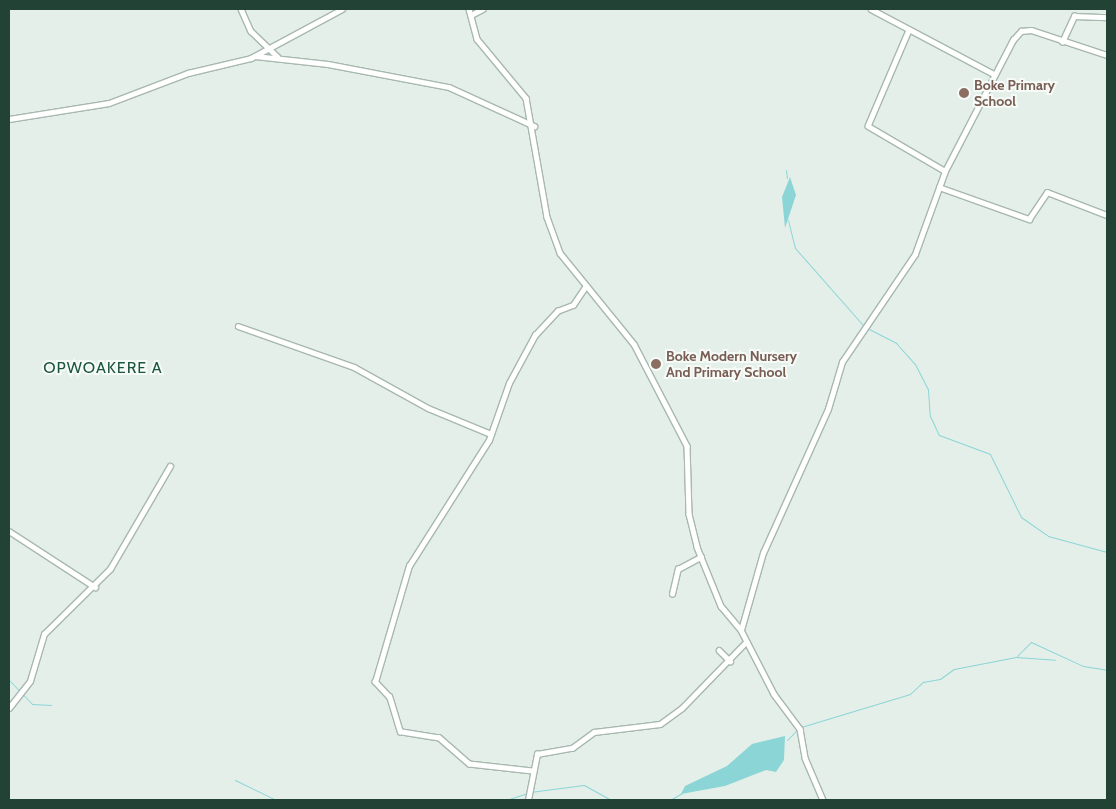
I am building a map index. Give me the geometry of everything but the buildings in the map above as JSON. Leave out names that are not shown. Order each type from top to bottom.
[{"type":"street","points":[[241,9],[251,31],[270,47],[278,57]]},
{"type":"street","points":[[9,119],[109,103],[188,73],[255,56],[342,9]]},
{"type":"street","points":[[469,9],[477,39],[521,88],[534,126],[552,234],[565,262],[634,344],[687,446],[689,514],[701,557],[721,606],[741,630],[746,642],[800,729],[805,758],[823,800]]},
{"type":"street","points":[[471,15],[483,9]]},
{"type":"street","points":[[872,9],[994,74]]},
{"type":"street","points":[[1062,42],[1074,16],[1107,17]]},
{"type":"street","points":[[909,30],[868,126],[871,132],[945,170]]},
{"type":"street","points":[[741,630],[763,553],[828,409],[842,362],[915,254],[945,170],[994,74],[1021,31],[1041,32],[1062,42],[1107,55]]},
{"type":"street","points":[[255,56],[278,57],[449,87],[534,126]]},
{"type":"street","points":[[939,187],[1029,219],[1047,192],[1107,215]]},
{"type":"street","points":[[532,771],[469,764],[439,738],[400,732],[394,708],[375,682],[409,566],[448,512],[492,434],[508,384],[535,335],[557,311],[574,305],[586,286]]},
{"type":"street","points":[[238,326],[329,356],[428,408],[492,434]]},
{"type":"street","points":[[9,708],[30,681],[44,634],[95,587],[170,466]]},
{"type":"street","points":[[9,531],[95,587]]},
{"type":"street","points":[[672,594],[678,570],[701,557]]},
{"type":"street","points":[[528,800],[532,771],[540,752],[572,748],[604,730],[660,724],[730,661],[746,642]]},
{"type":"street","points":[[720,650],[730,661]]},
{"type":"water","points":[[790,177],[796,195],[785,228],[782,197]]},
{"type":"water","points":[[785,736],[784,760],[776,772],[766,770],[725,786],[681,794],[685,786],[727,766],[752,744]]},
{"type":"waterway","points":[[786,170],[787,178]]},
{"type":"waterway","points":[[788,220],[795,248],[863,325]]},
{"type":"waterway","points":[[867,328],[896,343],[915,364],[928,390],[930,416],[939,435],[990,454],[1021,517],[1048,536],[1107,552]]},
{"type":"waterway","points":[[1017,656],[1031,642],[1083,666],[1107,670]]},
{"type":"waterway","points":[[801,727],[910,694],[923,682],[940,679],[954,669],[1016,657],[1055,660]]},
{"type":"waterway","points":[[9,680],[32,704],[51,705]]},
{"type":"waterway","points":[[787,740],[798,729]]},
{"type":"waterway","points":[[235,780],[276,800]]},
{"type":"waterway","points":[[530,792],[584,785],[611,800]]},
{"type":"waterway","points":[[506,800],[527,793]]},
{"type":"waterway","points":[[670,800],[682,793]]},
{"type":"place","name":"Boke Primary School","points":[[964,93]]},
{"type":"place","name":"Boke Modern Nursery And Primary School","points":[[656,364]]},
{"type":"district","name":"OPWOAKERE A","points":[[103,368]]}]
